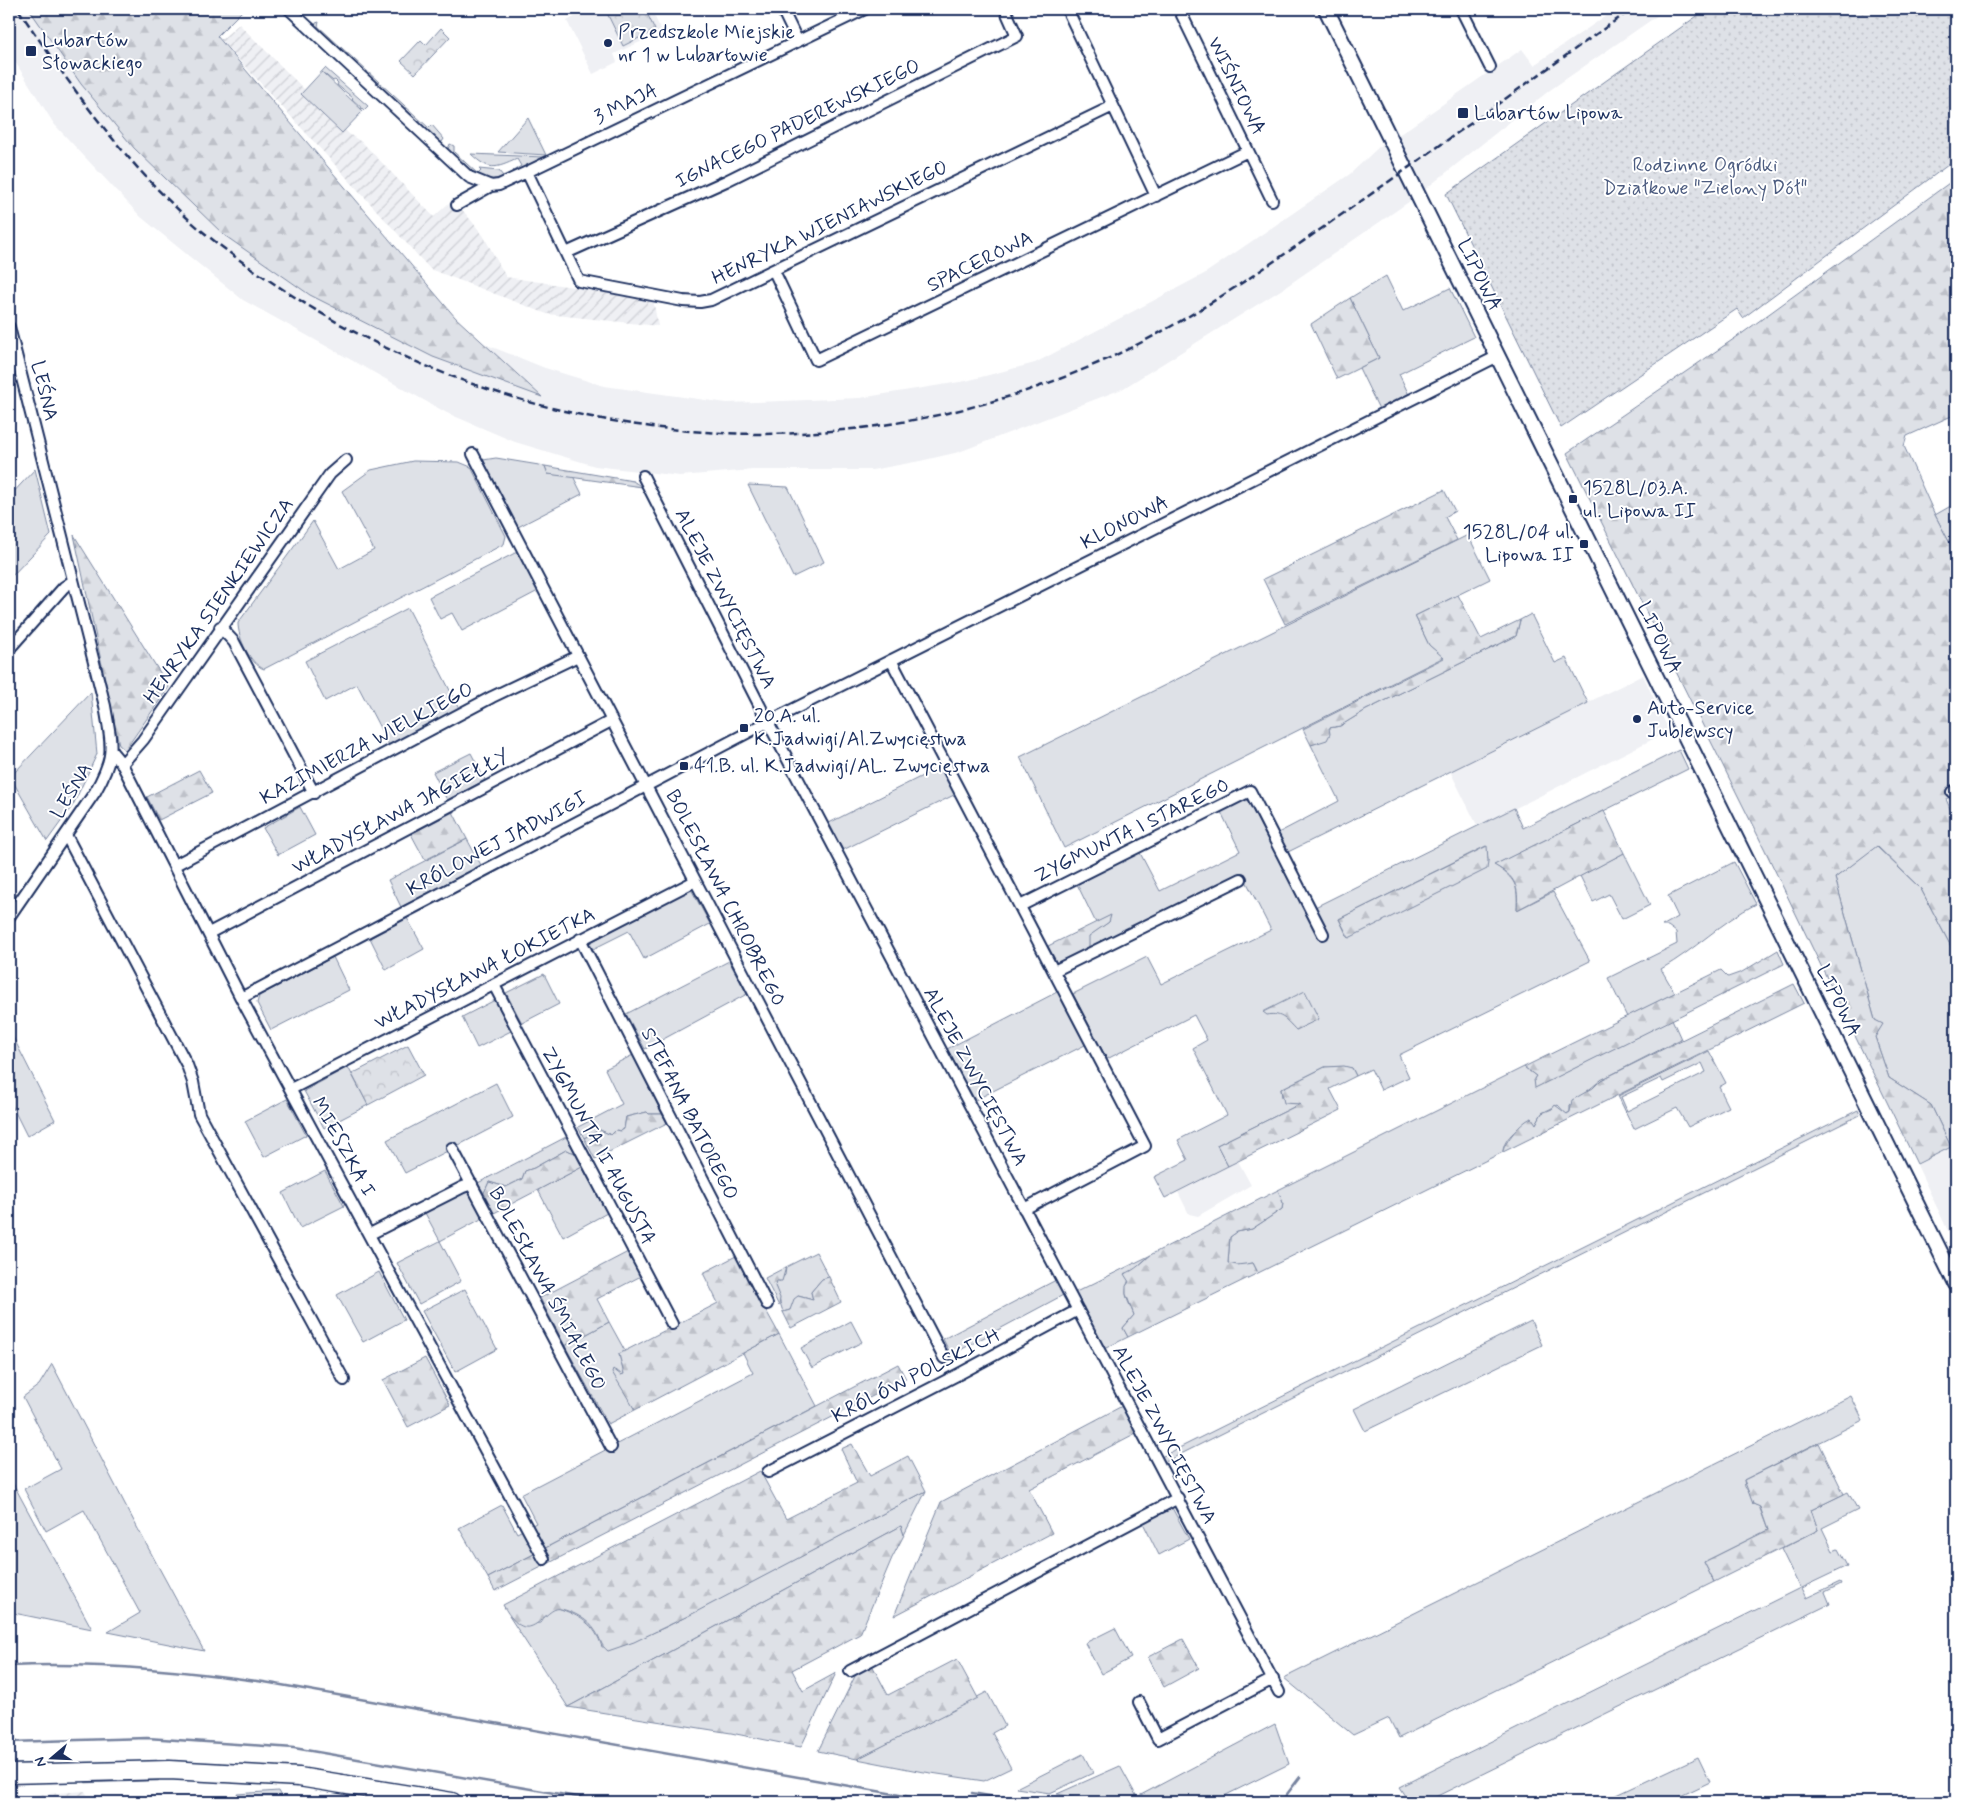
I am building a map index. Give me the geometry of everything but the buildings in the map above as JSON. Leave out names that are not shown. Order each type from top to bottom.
[{"type":"highway","points":[[11,1775],[46,1772],[169,1770],[298,1777],[452,1802]]},
{"type":"street","points":[[289,9],[469,176],[491,186]]},
{"type":"street","points":[[782,9],[797,40]]},
{"type":"street","name":"3 MAJA","points":[[458,206],[491,186],[499,185],[527,172],[797,40],[865,9]]},
{"type":"street","name":"IGNACEGO PADEREWSKIEGO","points":[[566,253],[726,181],[1017,36],[1005,9]]},
{"type":"street","points":[[1067,9],[1156,196]]},
{"type":"street","name":"WIŚNIOWA","points":[[1179,9],[1272,200]]},
{"type":"street","name":"LIPOWA","points":[[1326,9],[1956,1284]]},
{"type":"street","points":[[1461,9],[1490,67]]},
{"type":"street","name":"HENRYKA WIENIAWSKIEGO","points":[[527,172],[579,281],[683,301],[700,302],[711,300],[774,271],[1112,106]]},
{"type":"street","name":"SPACEROWA","points":[[774,271],[816,360],[1248,151]]},
{"type":"street","name":"LEŚNA","points":[[9,327],[105,706],[112,752],[106,772],[95,792],[9,917]]},
{"type":"street","name":"KLONOWA","points":[[768,722],[1498,356]]},
{"type":"street","name":"BOLESŁAWA CHROBREGO","points":[[473,454],[610,721],[647,786],[944,1358]]},
{"type":"street","name":"HENRYKA SIENKIEWICZA","points":[[122,764],[143,740],[330,474],[346,460]]},
{"type":"street","name":"ALEJE ZWYCIĘSTWA","points":[[643,476],[768,722],[1280,1692]]},
{"type":"street","points":[[9,649],[64,587],[73,581]]},
{"type":"street","points":[[220,628],[234,642],[314,793]]},
{"type":"street","name":"KAZIMIERZA WIELKIEGO","points":[[175,865],[492,697],[578,656]]},
{"type":"street","name":"ZYGMUNTA I STAREGO","points":[[891,660],[1145,1146],[1024,1208]]},
{"type":"street","name":"WŁADYSŁAWA JAGIEŁŁY","points":[[209,933],[610,721]]},
{"type":"street","name":"KRÓLOWEJ JADWIGI","points":[[241,998],[768,722]]},
{"type":"street","name":"MIESZKA I","points":[[112,752],[122,764],[241,998],[370,1234],[436,1363],[544,1559]]},
{"type":"street","name":"ZYGMUNTA I STAREGO","points":[[1020,906],[1250,792],[1323,934]]},
{"type":"street","points":[[66,835],[187,1065],[193,1082],[199,1114],[344,1380]]},
{"type":"street","points":[[1054,971],[1241,879]]},
{"type":"street","name":"WŁADYSŁAWA ŁOKIETKA","points":[[291,1089],[695,881]]},
{"type":"street","name":"STEFANA BATOREGO","points":[[580,939],[767,1304]]},
{"type":"street","name":"ZYGMUNTA II AUGUSTA","points":[[494,984],[672,1324]]},
{"type":"street","name":"BOLESŁAWA ŚMIAŁEGO","points":[[452,1148],[611,1447]]},
{"type":"street","points":[[370,1234],[463,1186],[472,1184]]},
{"type":"street","name":"KRÓLÓW POLSKICH","points":[[768,1472],[959,1374],[1078,1310]]},
{"type":"street","points":[[850,1671],[1178,1498]]},
{"type":"street","points":[[1139,1702],[1158,1739],[1273,1679]]},
{"type":"shaded area","points":[[9,9],[54,9],[402,311],[545,368],[604,386],[727,403],[860,398],[966,381],[1035,363],[1204,274],[1350,174],[1382,144],[1403,132],[1522,49],[1534,65],[1616,9],[1667,9],[1550,90],[1413,199],[1284,288],[1122,389],[959,452],[920,461],[872,470],[753,470],[680,476],[595,466],[515,442],[447,413],[243,300],[141,217],[54,124],[9,52]]},
{"type":"shaded area","name":"Przedszkole Miejskie nr 1 w Lubartowie","points":[[589,9],[651,9],[662,32],[614,54],[617,62],[593,74],[567,21]]},
{"type":"shaded area","points":[[239,24],[349,134],[363,143],[434,217],[449,203],[460,207],[483,235],[506,277],[653,299],[658,326],[547,314],[430,269],[221,40]]},
{"type":"shaded area","points":[[1643,675],[1669,731],[1478,827],[1450,771]]},
{"type":"shaded area","points":[[1956,1144],[1956,1248],[1917,1165]]},
{"type":"shaded area","points":[[1238,1161],[1251,1185],[1198,1216],[1189,1214],[1178,1192]]},
{"type":"shaded area","points":[[85,1791],[91,1802],[35,1802],[31,1795]]},
{"type":"green space","points":[[29,9],[244,9],[217,36],[455,317],[542,397],[433,357],[310,295],[224,235],[134,148],[81,84]]},
{"type":"green space","points":[[605,9],[645,9],[655,30],[623,46]]},
{"type":"green space","name":"Rodzinne Ogródki Działkowe \"Zielony Dół\"","points":[[1707,9],[1956,9],[1956,159],[1743,318],[1737,309],[1561,428],[1446,194]]},
{"type":"green space","points":[[319,22],[318,26],[429,128],[432,125],[444,139],[442,142],[437,141],[315,26]]},
{"type":"green space","points":[[441,28],[450,37],[415,74],[401,61],[421,40],[426,45]]},
{"type":"green space","points":[[325,68],[368,106],[364,110],[337,85],[338,83],[335,80],[333,81],[322,72],[363,111],[342,133],[301,94]]},
{"type":"green space","points":[[528,118],[546,155],[498,152]]},
{"type":"green space","points":[[450,144],[454,146],[454,152],[478,174],[481,171],[479,169],[499,171],[503,176],[496,179],[488,179],[474,174],[450,153],[448,149]]},
{"type":"green space","points":[[471,154],[544,157],[505,176],[521,166],[517,159],[492,167],[477,160]]},
{"type":"green space","points":[[1956,178],[1956,414],[1907,436],[1904,446],[1935,515],[1956,555],[1956,794],[1946,799],[1956,823],[1956,956],[1921,889],[1877,846],[1835,878],[1875,1020],[1883,1024],[1875,1037],[1889,1078],[1931,1105],[1951,1147],[1917,1164],[1765,850],[1567,453],[1744,332]]},
{"type":"green space","points":[[1386,276],[1403,311],[1450,288],[1474,337],[1399,374],[1410,397],[1380,411],[1359,368],[1379,358],[1350,298]]},
{"type":"green space","points":[[1350,298],[1379,358],[1337,379],[1311,324]]},
{"type":"green space","points":[[496,458],[545,466],[548,474],[573,476],[582,494],[518,527],[483,460]]},
{"type":"green space","points":[[413,461],[459,462],[471,467],[506,536],[504,544],[264,669],[259,666],[246,650],[240,636],[238,623],[313,521],[339,569],[374,550],[342,491],[371,470]]},
{"type":"green space","points":[[545,466],[633,481],[642,487],[548,474]]},
{"type":"green space","points":[[35,469],[51,535],[9,579],[9,497]]},
{"type":"green space","points":[[748,485],[788,487],[824,562],[793,577]]},
{"type":"green space","points":[[1444,490],[1455,511],[1445,517],[1457,540],[1285,624],[1263,579]]},
{"type":"green space","points":[[1956,503],[1956,555],[1935,515]]},
{"type":"green space","points":[[74,535],[169,687],[125,750],[119,745]]},
{"type":"green space","points":[[1468,535],[1490,579],[1415,616],[1429,645],[1444,657],[1064,848],[1020,757]]},
{"type":"green space","points":[[517,552],[538,591],[462,631],[452,613],[440,619],[429,597]]},
{"type":"green space","points":[[1458,595],[1481,639],[1520,620],[1516,636],[1366,710],[1340,726],[1329,728],[1330,734],[1327,740],[1311,745],[1303,729],[1444,658],[1429,645],[1415,616]]},
{"type":"green space","points":[[408,608],[460,710],[390,747],[357,684],[325,701],[305,661]]},
{"type":"green space","points":[[1531,614],[1555,663],[1566,658],[1588,703],[1288,852],[1278,833],[1339,801],[1311,745],[1321,741],[1329,728],[1340,726],[1366,710],[1516,636],[1520,620]]},
{"type":"green space","points":[[91,692],[97,754],[73,805],[47,841],[12,780],[14,773]]},
{"type":"green space","points":[[1679,750],[1688,769],[1495,865],[1514,883],[1517,894],[1517,910],[1553,892],[1590,961],[1399,1055],[1409,1077],[1381,1090],[1371,1069],[1356,1076],[1352,1068],[1325,1067],[1281,1089],[1282,1098],[1291,1103],[1300,1104],[1217,1145],[1228,1166],[1165,1198],[1154,1177],[1188,1160],[1178,1140],[1227,1115],[1193,1048],[1207,1040],[1194,1015],[1107,1059],[1073,994],[1147,957],[1161,984],[1271,930],[1242,873],[1089,950],[1088,936],[1109,922],[1110,916],[1096,923],[1076,882],[1139,851],[1160,891],[1240,851],[1220,810],[1246,797],[1305,912],[1514,808],[1523,828]],"holes":[[[1486,846],[1488,861],[1348,938],[1339,919]],[[1276,1014],[1319,1018],[1296,1030],[1283,1016]]]},
{"type":"green space","points":[[471,753],[485,780],[447,800],[433,772]]},
{"type":"green space","points":[[942,766],[956,794],[843,850],[829,823]]},
{"type":"green space","points":[[199,770],[212,793],[159,820],[147,797]]},
{"type":"green space","points":[[300,807],[315,835],[278,855],[263,828]]},
{"type":"green space","points":[[1604,811],[1624,853],[1517,910],[1515,883],[1507,874],[1494,865]]},
{"type":"green space","points":[[453,812],[467,839],[425,860],[411,834]]},
{"type":"green space","points":[[467,839],[481,865],[401,907],[388,880]]},
{"type":"green space","points":[[1487,846],[1487,869],[1349,938],[1339,919]]},
{"type":"green space","points":[[1876,846],[1921,889],[1956,956],[1956,1144],[1951,1147],[1931,1105],[1889,1078],[1875,1037],[1882,1024],[1875,1020],[1835,878]]},
{"type":"green space","points":[[1624,853],[1650,905],[1622,919],[1609,894],[1593,902],[1580,876]]},
{"type":"green space","points":[[1734,862],[1756,904],[1731,919],[1661,969],[1675,993],[1627,1017],[1608,978],[1677,944],[1676,932],[1668,926],[1662,926],[1678,917],[1668,896]]},
{"type":"green space","points":[[691,889],[710,924],[644,959],[629,931],[593,949],[589,943]]},
{"type":"green space","points":[[1111,915],[1109,922],[1089,936],[1089,950],[1060,963],[1056,962],[1048,946]]},
{"type":"green space","points":[[407,918],[424,949],[386,970],[370,938]]},
{"type":"green space","points":[[1778,950],[1784,964],[1535,1088],[1534,1079],[1536,1076],[1524,1067],[1721,970],[1728,977],[1742,972]]},
{"type":"green space","points":[[333,957],[349,990],[271,1030],[257,1003],[259,996]]},
{"type":"green space","points":[[729,961],[747,994],[645,1049],[626,1014]]},
{"type":"green space","points":[[544,974],[559,1004],[522,1023],[506,993]]},
{"type":"green space","points":[[1794,984],[1804,1003],[1503,1152],[1510,1138],[1528,1120],[1532,1118],[1536,1124],[1542,1113],[1552,1109],[1555,1105],[1567,1114],[1570,1112],[1572,1100],[1593,1088],[1601,1080]]},
{"type":"green space","points":[[1059,991],[1087,1044],[975,1100],[947,1049]]},
{"type":"green space","points":[[1305,991],[1319,1019],[1296,1030],[1280,1016],[1267,1015],[1263,1012]]},
{"type":"green space","points":[[495,1000],[511,1031],[477,1048],[462,1017]]},
{"type":"green space","points":[[1672,1019],[1681,1039],[1601,1080],[1570,1105],[1570,1112],[1566,1114],[1558,1105],[1542,1113],[1536,1124],[1519,1128],[1510,1136],[1506,1141],[1503,1152],[1258,1273],[1253,1263],[1237,1266],[1228,1263],[1230,1237],[1237,1232],[1252,1229],[1282,1209],[1283,1203],[1278,1190],[1524,1067],[1536,1076],[1534,1079],[1536,1087]]},
{"type":"green space","points":[[9,1029],[55,1120],[27,1136],[9,1100]]},
{"type":"green space","points":[[408,1045],[424,1075],[368,1105],[352,1074]]},
{"type":"green space","points":[[1709,1051],[1726,1083],[1719,1087],[1729,1107],[1688,1127],[1677,1108],[1634,1129],[1618,1096]],"holes":[[[1702,1063],[1706,1072],[1627,1111],[1621,1097],[1661,1078],[1663,1082]]]},
{"type":"green space","points":[[633,1055],[662,1114],[649,1114],[647,1112],[626,1117],[624,1129],[611,1135],[600,1130],[584,1138],[578,1127],[622,1104],[605,1069]]},
{"type":"green space","points":[[1344,1066],[1352,1068],[1356,1076],[1330,1089],[1341,1110],[1228,1166],[1217,1145],[1300,1104],[1284,1103],[1281,1089],[1325,1067]]},
{"type":"green space","points":[[348,1067],[368,1105],[324,1128],[304,1091]]},
{"type":"green space","points":[[496,1083],[513,1117],[405,1173],[387,1140]]},
{"type":"green space","points":[[287,1099],[306,1135],[264,1157],[245,1121]]},
{"type":"green space","points":[[1858,1110],[1860,1115],[1165,1462],[1161,1457]]},
{"type":"green space","points":[[647,1112],[649,1114],[662,1114],[667,1123],[595,1159],[584,1138],[600,1130],[611,1135],[616,1130],[621,1131],[624,1129],[626,1117]]},
{"type":"green space","points":[[566,1137],[575,1153],[566,1150],[525,1171],[522,1179],[506,1187],[489,1182],[484,1193],[478,1183]]},
{"type":"green space","points":[[566,1150],[575,1153],[582,1167],[494,1213],[484,1193],[489,1182],[506,1187],[522,1179],[525,1171]]},
{"type":"green space","points":[[582,1167],[607,1213],[563,1237],[538,1190]]},
{"type":"green space","points":[[325,1171],[344,1206],[300,1228],[283,1193]]},
{"type":"green space","points":[[1278,1190],[1283,1203],[1282,1209],[1252,1229],[1237,1232],[1230,1237],[1228,1263],[1237,1265],[1253,1263],[1258,1273],[1128,1337],[1123,1328],[1134,1315],[1126,1294],[1126,1286],[1129,1282],[1124,1274],[1135,1268],[1152,1254]]},
{"type":"green space","points":[[468,1191],[483,1218],[440,1241],[425,1213]]},
{"type":"green space","points":[[440,1241],[461,1281],[419,1304],[397,1263]]},
{"type":"green space","points":[[628,1252],[641,1276],[597,1299],[609,1322],[565,1346],[540,1298]]},
{"type":"green space","points":[[816,1252],[829,1277],[822,1279],[811,1292],[813,1300],[798,1296],[790,1310],[783,1312],[775,1286],[785,1275],[786,1267]]},
{"type":"green space","points":[[1151,1255],[1134,1271],[1128,1281],[1126,1293],[1134,1315],[1123,1328],[1128,1337],[1104,1349],[1074,1293]]},
{"type":"green space","points":[[736,1256],[779,1334],[635,1410],[612,1372],[613,1369],[621,1375],[624,1374],[619,1354],[718,1303],[703,1273]]},
{"type":"green space","points":[[786,1267],[782,1281],[777,1281],[775,1286],[780,1298],[779,1306],[765,1278]]},
{"type":"green space","points":[[379,1272],[404,1320],[363,1342],[337,1295]]},
{"type":"green space","points":[[829,1277],[841,1302],[791,1328],[783,1312],[790,1310],[794,1299],[798,1296],[813,1300],[811,1292],[822,1279]]},
{"type":"green space","points":[[1056,1280],[1065,1294],[951,1355],[943,1339]]},
{"type":"green space","points":[[465,1289],[497,1349],[455,1372],[422,1311]]},
{"type":"green space","points":[[851,1321],[862,1342],[812,1368],[801,1348]]},
{"type":"green space","points":[[1531,1321],[1542,1345],[1365,1431],[1354,1409]]},
{"type":"green space","points":[[609,1322],[625,1351],[619,1354],[624,1374],[622,1375],[616,1370],[635,1410],[608,1424],[565,1346]]},
{"type":"green space","points":[[779,1334],[817,1406],[488,1578],[459,1528],[502,1505],[517,1533],[536,1523],[521,1494],[753,1373],[743,1353]]},
{"type":"green space","points":[[425,1358],[450,1405],[408,1427],[383,1380]]},
{"type":"green space","points":[[52,1364],[204,1651],[108,1632],[140,1613],[84,1510],[46,1531],[24,1489],[61,1469],[23,1397],[39,1385]]},
{"type":"green space","points":[[898,1364],[906,1379],[495,1591],[488,1578]]},
{"type":"green space","points":[[1851,1396],[1863,1420],[1744,1480],[1745,1487],[1752,1496],[1753,1504],[1759,1506],[1768,1530],[1704,1562],[1714,1582],[1399,1738],[1389,1718],[1353,1735],[1284,1678]]},
{"type":"green space","points":[[1124,1405],[1138,1432],[1029,1489],[1052,1533],[894,1616],[941,1502]]},
{"type":"green space","points":[[1819,1443],[1844,1494],[1811,1510],[1818,1530],[1714,1582],[1704,1562],[1768,1530],[1760,1507],[1753,1504],[1744,1480]]},
{"type":"green space","points":[[852,1444],[870,1476],[908,1456],[926,1491],[694,1613],[634,1642],[608,1651],[593,1628],[581,1617],[571,1612],[555,1609],[536,1624],[529,1627],[521,1626],[513,1619],[503,1605],[760,1471],[786,1519],[857,1483],[841,1449]]},
{"type":"green space","points":[[9,1476],[92,1629],[9,1612]]},
{"type":"green space","points":[[926,1491],[904,1535],[901,1526],[568,1707],[509,1616],[521,1625],[540,1623],[550,1610],[558,1608],[586,1622],[595,1632],[602,1647],[627,1644],[666,1627]]},
{"type":"green space","points":[[1848,1492],[1858,1510],[1822,1528],[1833,1551],[1838,1549],[1847,1566],[1801,1588],[1806,1598],[1840,1582],[1841,1584],[1825,1592],[1830,1604],[1425,1802],[1409,1802],[1399,1787],[1800,1588],[1781,1549],[1818,1530],[1811,1510]]},
{"type":"green space","points":[[1171,1506],[1189,1539],[1159,1555],[1142,1521]]},
{"type":"green space","points":[[901,1526],[904,1535],[892,1558],[860,1634],[792,1670],[803,1691],[836,1673],[801,1747],[731,1733],[568,1707]]},
{"type":"green space","points":[[1115,1628],[1131,1658],[1101,1674],[1085,1643]]},
{"type":"green space","points":[[1183,1639],[1199,1668],[1164,1687],[1148,1657]]},
{"type":"green space","points":[[957,1659],[978,1698],[857,1759],[818,1751],[858,1670],[871,1663],[888,1695]]},
{"type":"green space","points":[[987,1692],[1005,1726],[992,1733],[1011,1768],[984,1781],[857,1759]]},
{"type":"green space","points":[[1275,1724],[1289,1764],[1212,1802],[1099,1802],[1057,1794],[1120,1766],[1137,1797]]},
{"type":"green space","points":[[1083,1754],[1093,1773],[1050,1793],[1016,1788]]},
{"type":"green space","points":[[1698,1757],[1710,1782],[1668,1802],[1602,1802]]},
{"type":"green space","points":[[278,1791],[284,1802],[241,1802],[237,1794]]},
{"type":"waterway","points":[[9,1666],[74,1665],[140,1668],[270,1683],[939,1802]]},
{"type":"waterway","points":[[9,1742],[147,1738],[294,1748],[606,1802]]},
{"type":"waterway","points":[[1281,1802],[1300,1777]]},
{"type":"waterway","points":[[86,1782],[158,1780]]},
{"type":"waterway","points":[[972,1793],[1024,1802]]},
{"type":"waterway","points":[[1319,1802],[1324,1797]]},
{"type":"railway","points":[[18,9],[95,116],[137,167],[184,215],[222,247],[276,285],[384,347],[482,387],[585,416],[689,431],[794,433],[900,422],[1004,398],[1105,360],[1138,344],[1202,308],[1263,269],[1632,9]]},
{"type":"place","name":"Przedszkole Miejskie nr 1 w Lubartowie","points":[[608,43]]},
{"type":"place","name":"Lubartów Słowackiego","points":[[31,51]]},
{"type":"place","name":"Lubartów Lipowa","points":[[1463,113]]},
{"type":"place","name":"1528L/03.A. ul. Lipowa II","points":[[1573,499]]},
{"type":"place","name":"1528L/04 ul. Lipowa II","points":[[1584,544]]},
{"type":"place","name":"Auto-Service Jublewscy","points":[[1637,719]]},
{"type":"place","name":"20.A. ul. K.Jadwigi/Al.Zwycięstwa","points":[[744,728]]},
{"type":"place","name":"41.B. ul. K.Jadwigi/AL. Zwycięstwa","points":[[684,766]]}]
